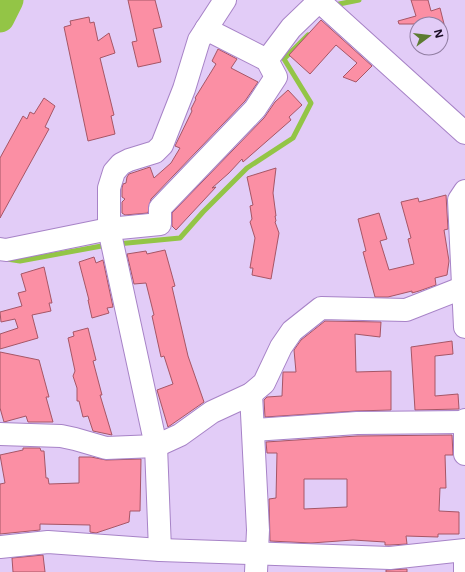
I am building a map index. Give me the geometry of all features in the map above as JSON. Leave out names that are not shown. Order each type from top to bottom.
[{"type":"street","points":[[160,550],[156,446],[108,230],[109,188],[114,172],[130,160],[155,152],[162,145],[184,89],[199,40],[225,0]]},
{"type":"street","points":[[267,60],[290,28],[319,0],[465,133]]},
{"type":"street","points":[[0,249],[6,250],[108,230],[160,224],[160,208],[255,109],[276,78],[267,60],[206,29]]},
{"type":"street","points":[[465,192],[460,200],[463,232],[462,288],[465,327]]},
{"type":"street","points":[[0,434],[61,436],[106,448],[156,446],[180,435],[212,412],[251,394],[264,383],[281,347],[292,331],[321,308],[406,310],[462,288]]},
{"type":"street","points":[[251,394],[258,530],[256,562]]},
{"type":"street","points":[[253,430],[357,423],[465,421],[465,454]]},
{"type":"street","points":[[0,547],[48,542],[160,550],[256,562],[390,558],[465,550]]},
{"type":"street","points":[[464,572],[465,555]]},
{"type":"building","points":[[128,0],[155,0],[162,27],[153,29],[161,62],[138,67],[132,42],[137,41]]},
{"type":"building","points":[[411,0],[428,0],[431,11],[440,8],[442,16],[416,16]]},
{"type":"building","points":[[89,17],[90,23],[94,22],[98,41],[109,33],[115,53],[100,58],[114,115],[111,116],[115,134],[88,141],[64,27],[71,25],[70,21]]},
{"type":"building","points":[[409,18],[409,24],[399,24],[398,21]]},
{"type":"building","points":[[321,20],[372,66],[356,82],[343,77],[357,63],[336,45],[310,74],[289,55]]},
{"type":"building","points":[[218,49],[237,59],[231,68],[258,82],[245,101],[151,199],[148,213],[125,215],[122,213],[122,202],[125,199],[122,197],[123,184],[126,183],[129,174],[150,167],[154,178],[171,163],[180,148],[175,146],[192,111],[191,109],[196,99],[195,98],[216,64],[212,61]]},
{"type":"building","points":[[288,90],[302,105],[289,117],[291,120],[243,162],[242,159],[212,188],[216,187],[176,230],[172,226],[172,213],[264,118],[275,102]]},
{"type":"building","points":[[44,98],[55,106],[45,127],[49,129],[0,218],[0,158],[23,116],[27,119],[30,112],[34,114]]},
{"type":"building","points":[[276,168],[273,193],[276,216],[275,222],[279,233],[271,279],[252,275],[253,268],[250,268],[255,238],[250,222],[252,219],[250,206],[253,205],[247,177]]},
{"type":"building","points":[[446,195],[448,229],[444,230],[449,261],[447,275],[435,278],[436,285],[419,291],[412,293],[412,291],[388,297],[375,297],[363,252],[366,251],[358,219],[379,213],[387,239],[380,241],[389,270],[414,264],[408,239],[411,238],[401,202],[418,198],[419,202]]},
{"type":"building","points":[[165,250],[175,286],[172,287],[188,356],[204,402],[168,427],[157,390],[173,384],[164,356],[161,357],[152,316],[154,315],[146,283],[134,284],[127,254],[146,251],[147,254]]},
{"type":"building","points":[[94,257],[96,263],[103,260],[113,307],[107,308],[109,313],[92,318],[79,262]]},
{"type":"building","points":[[44,267],[52,303],[49,303],[51,311],[32,315],[38,338],[0,349],[0,334],[18,328],[15,319],[1,322],[0,312],[22,306],[18,293],[26,291],[21,274]]},
{"type":"building","points":[[325,321],[381,322],[380,337],[355,334],[356,372],[391,371],[391,410],[265,417],[264,400],[267,397],[282,396],[283,372],[296,372],[294,350],[301,340]]},
{"type":"building","points":[[88,328],[96,360],[93,361],[102,395],[100,395],[112,435],[93,431],[88,416],[83,417],[79,401],[77,401],[77,388],[73,376],[75,371],[68,338],[74,336],[73,332]]},
{"type":"building","points":[[452,341],[453,354],[435,356],[435,396],[458,394],[459,409],[415,410],[411,347]]},
{"type":"building","points":[[0,352],[39,360],[49,397],[46,397],[53,422],[28,422],[26,416],[4,422],[0,408]]},
{"type":"building","points":[[452,435],[453,455],[445,455],[446,488],[440,488],[439,511],[459,512],[459,534],[438,534],[438,537],[406,536],[407,544],[390,545],[385,545],[385,542],[353,540],[311,543],[270,541],[269,499],[276,498],[277,453],[267,453],[266,442],[357,436]],"holes":[[[304,479],[347,479],[347,507],[304,509]]]},
{"type":"building","points":[[23,448],[40,448],[41,451],[44,451],[46,478],[48,478],[49,484],[79,483],[79,457],[91,457],[106,460],[141,459],[140,511],[130,511],[129,522],[96,533],[90,532],[90,525],[40,524],[40,530],[0,534],[0,484],[5,483],[0,455],[23,450]]},
{"type":"building","points":[[43,555],[45,572],[13,572],[12,558]]},
{"type":"building","points":[[407,569],[407,572],[386,572],[386,570]]},
{"type":"waterway","points":[[0,18],[9,0]]},
{"type":"waterway","points":[[334,8],[339,4],[359,0]]},
{"type":"waterway","points":[[117,244],[180,238],[203,212],[247,168],[293,138],[311,103],[284,59],[308,35]]},
{"type":"waterway","points":[[7,259],[20,261],[107,245]]}]
